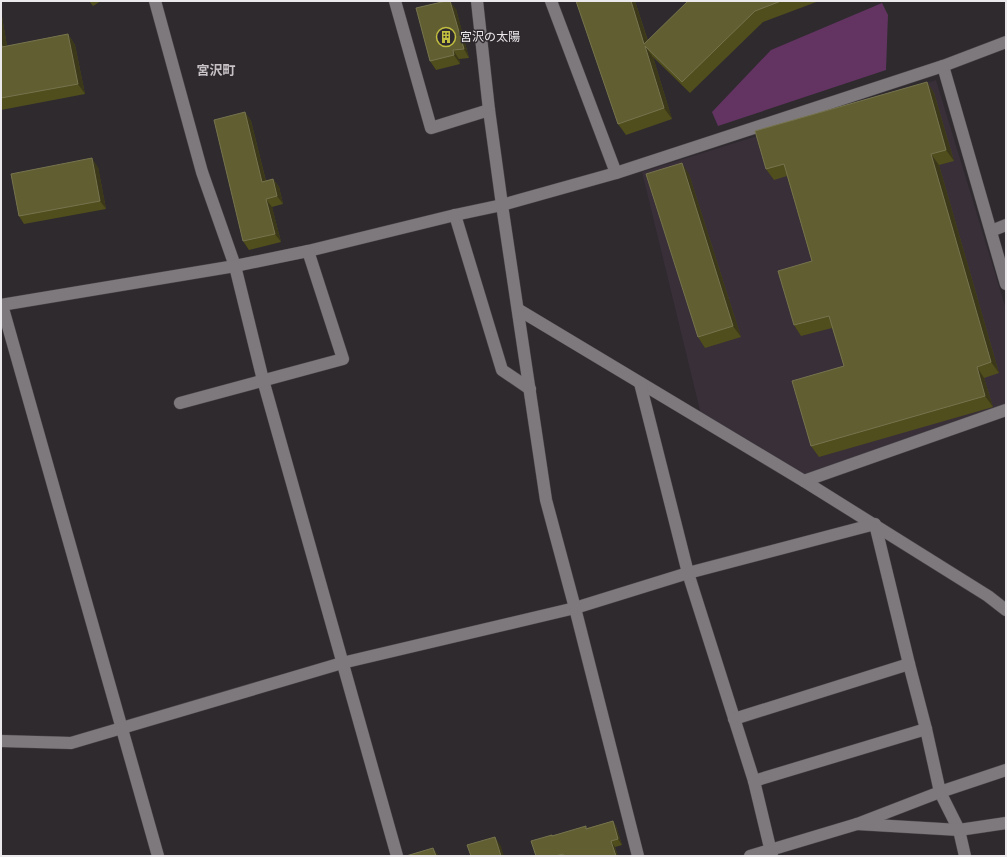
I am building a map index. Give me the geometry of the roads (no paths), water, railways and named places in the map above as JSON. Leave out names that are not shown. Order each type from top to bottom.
[{"type":"street","points":[[155,1],[202,172],[235,266],[262,380],[397,856]]},
{"type":"street","points":[[395,1],[431,128],[489,110]]},
{"type":"street","points":[[477,1],[489,110],[502,205],[519,310],[546,500],[638,856]]},
{"type":"street","points":[[551,1],[616,173]]},
{"type":"street","points":[[158,856],[2,305],[235,266],[308,251],[454,215],[502,205],[616,173],[943,66],[1006,42]]},
{"type":"street","points":[[943,66],[1006,284]]},
{"type":"street","points":[[454,215],[502,370],[530,390]]},
{"type":"street","points":[[991,231],[1006,225]]},
{"type":"street","points":[[180,403],[343,359],[308,251]]},
{"type":"street","points":[[519,310],[874,524],[988,596],[1006,610]]},
{"type":"street","points":[[640,383],[688,573],[754,781],[771,853]]},
{"type":"street","points":[[804,481],[1006,410]]},
{"type":"street","points":[[1,741],[71,743],[342,662],[575,608],[688,573],[874,524]]},
{"type":"street","points":[[874,524],[926,729],[940,792],[959,830],[965,856]]},
{"type":"street","points":[[734,719],[909,664]]},
{"type":"street","points":[[754,781],[926,729]]},
{"type":"street","points":[[750,856],[771,853],[856,824],[940,792],[1006,770]]},
{"type":"street","points":[[856,824],[959,830],[1006,823]]},
{"type":"place","name":"宮沢の太陽","points":[[446,37]]},
{"type":"district","name":"宮沢町","points":[[216,70]]}]
